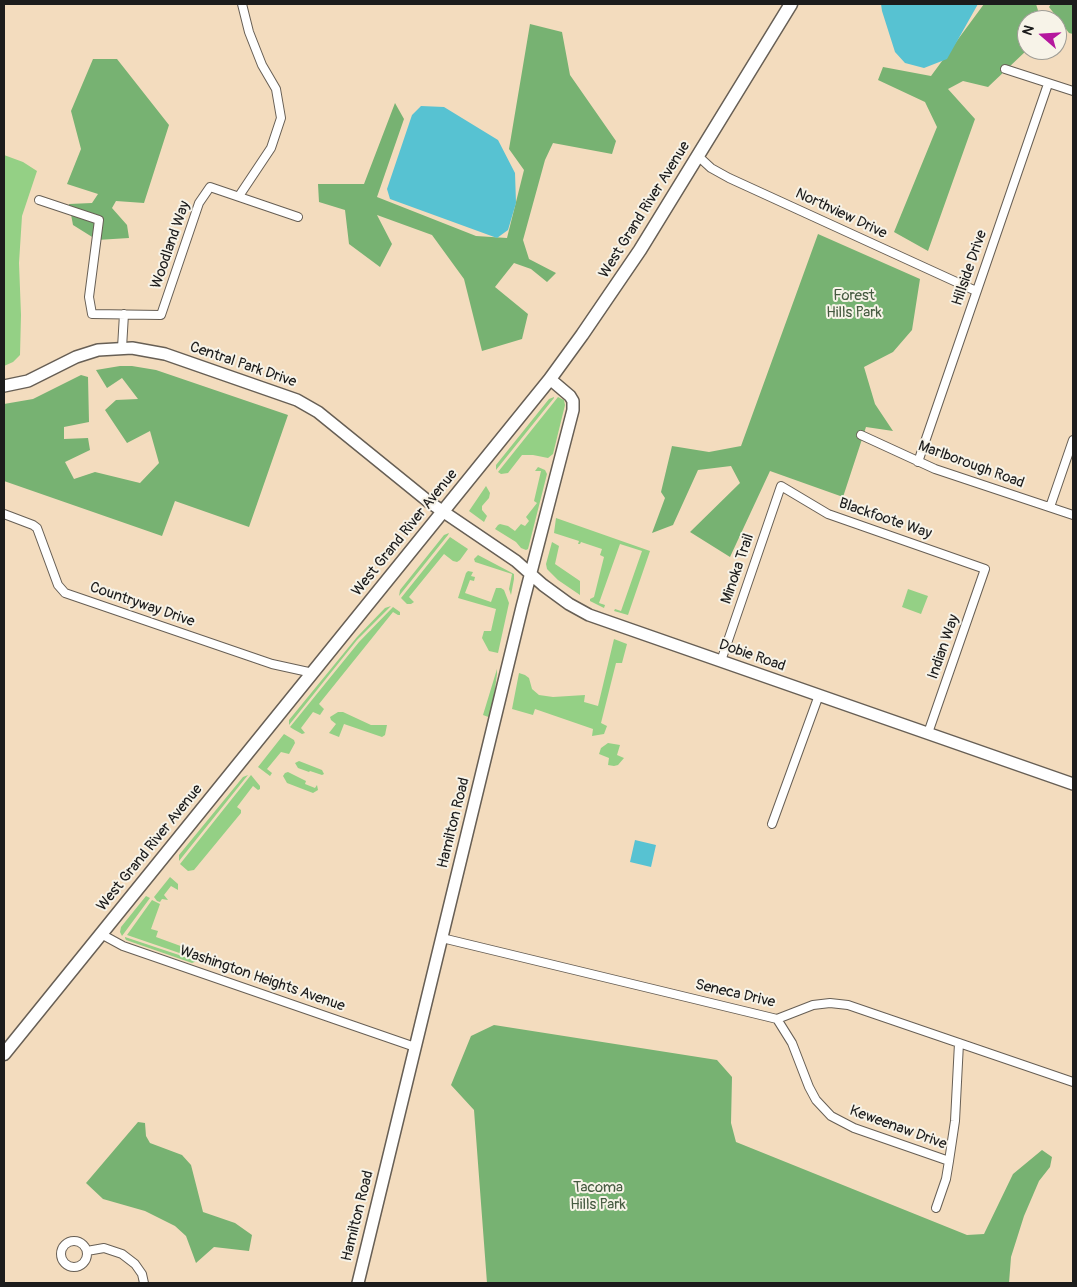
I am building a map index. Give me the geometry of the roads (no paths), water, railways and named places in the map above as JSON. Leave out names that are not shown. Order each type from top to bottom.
[{"type":"main road","name":"West Grand River Avenue","points":[[4,1054],[550,379],[640,250],[791,4]]},
{"type":"street","points":[[242,4],[249,32],[262,65],[276,89],[281,118],[271,148],[239,196],[298,217]]},
{"type":"street","points":[[1005,69],[1073,92]]},
{"type":"street","name":"Hillside Drive","points":[[918,462],[1048,84]]},
{"type":"street","name":"Northview Drive","points":[[698,156],[720,173],[976,291]]},
{"type":"street","name":"Woodland Way","points":[[124,314],[161,315],[199,203],[210,187],[239,196]]},
{"type":"street","points":[[39,200],[99,220],[89,297],[92,314],[124,314],[122,348]]},
{"type":"street","name":"Central Park Drive","points":[[4,386],[40,376],[76,357],[98,350],[122,348],[149,350],[165,354],[302,402],[318,412],[444,512]]},
{"type":"street","name":"Hamilton Road","points":[[358,1283],[530,574],[573,407],[570,396],[550,379]]},
{"type":"street","name":"Marlborough Road","points":[[861,435],[935,469],[1073,515]]},
{"type":"street","points":[[1050,508],[1073,440]]},
{"type":"street","name":"Blackfoote Way","points":[[781,486],[828,514],[985,569]]},
{"type":"street","name":"Minoka Trail","points":[[721,661],[781,486]]},
{"type":"street","name":"Dobie Road","points":[[444,512],[516,561],[569,604],[589,615],[1073,784]]},
{"type":"street","name":"Countryway Drive","points":[[4,514],[37,528],[58,585],[65,593],[272,664],[313,673]]},
{"type":"street","name":"Indian Way","points":[[928,733],[985,569]]},
{"type":"street","points":[[772,824],[819,695]]},
{"type":"street","name":"Washington Heights Avenue","points":[[101,934],[122,946],[415,1046]]},
{"type":"street","name":"Seneca Drive","points":[[442,938],[777,1019],[813,1005],[839,1004],[857,1007],[1073,1082]]},
{"type":"street","name":"Keweenaw Drive","points":[[777,1019],[792,1043],[808,1087],[820,1105],[831,1116],[854,1128],[949,1160]]},
{"type":"street","points":[[936,1208],[946,1179],[955,1121],[959,1043]]},
{"type":"street","points":[[87,1251],[104,1248],[122,1254],[135,1264],[142,1274],[144,1283]]},
{"type":"water","points":[[881,4],[978,4],[947,59],[924,68],[905,63],[895,52]]},
{"type":"water","points":[[421,106],[444,107],[498,140],[515,173],[516,203],[508,230],[497,238],[390,199],[387,189],[412,115]]},
{"type":"water","points":[[635,840],[656,845],[651,867],[630,862]]},
{"type":"park label","name":"Forest Hills Park","points":[[854,304]]},
{"type":"park label","name":"Tacoma Hills Park","points":[[598,1196]]}]
